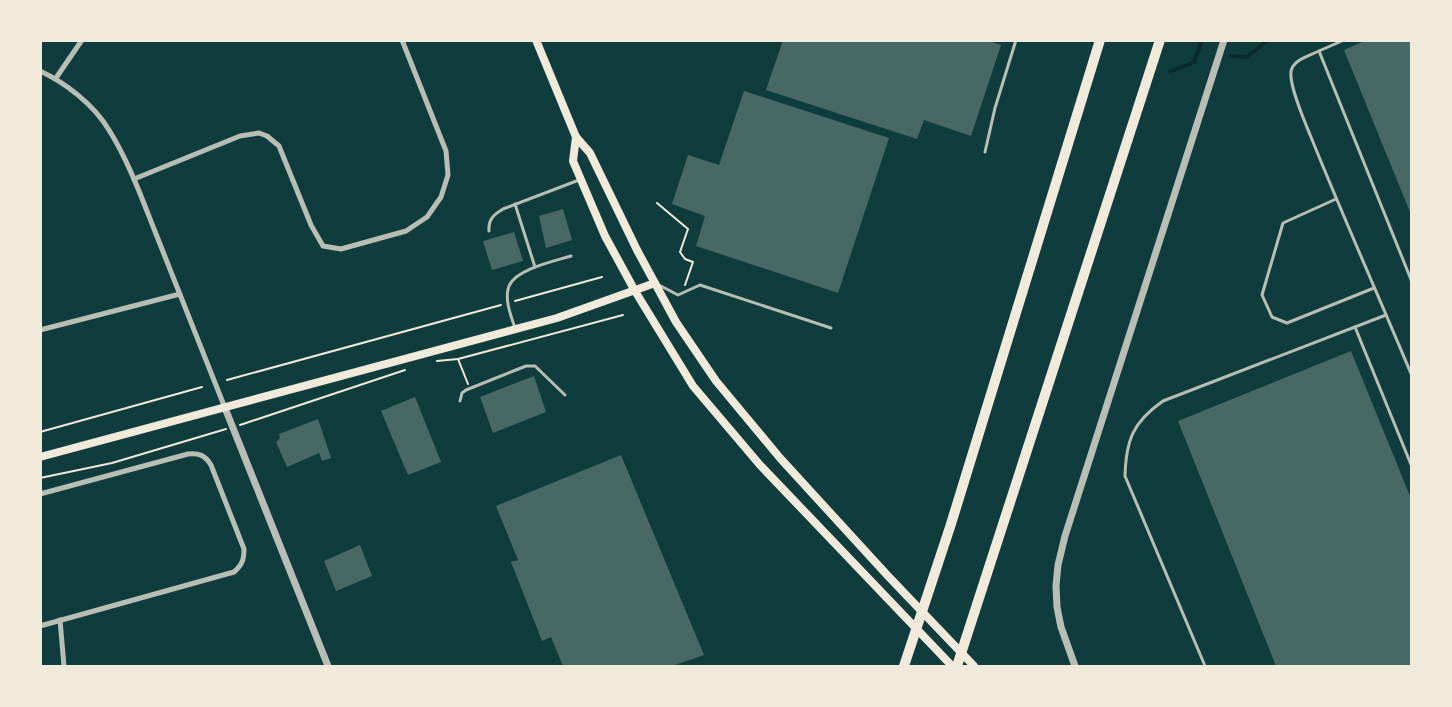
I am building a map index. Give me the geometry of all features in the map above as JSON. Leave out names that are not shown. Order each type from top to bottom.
[{"type":"highway","points":[[904,666],[951,524],[1100,40]]},
{"type":"highway","points":[[957,666],[1160,40]]},
{"type":"main road","points":[[536,40],[576,137],[590,153],[676,322],[716,381],[780,458],[974,666]]},
{"type":"main road","points":[[576,137],[573,161],[605,236],[693,386],[760,465],[952,666]]},
{"type":"main road","points":[[40,457],[557,318],[655,283]]},
{"type":"street","points":[[56,78],[82,40]]},
{"type":"street","points":[[134,179],[240,136],[259,133],[267,136],[279,146],[311,225],[323,246],[341,249],[406,231],[427,217],[441,197],[448,175],[446,151],[402,40]]},
{"type":"street","points":[[1075,666],[1061,627],[1057,607],[1058,565],[1065,536],[1224,40]]},
{"type":"street","points":[[40,71],[56,78],[100,117],[109,129],[134,179],[328,666]]},
{"type":"street","points":[[40,330],[180,294]]},
{"type":"street","points":[[40,494],[188,454],[200,455],[207,458],[211,465],[244,549],[242,565],[234,572],[40,626]]},
{"type":"street","points":[[60,620],[64,666]]},
{"type":"lane","points":[[985,152],[995,108],[1016,40]]},
{"type":"lane","points":[[1344,40],[1295,63],[1290,76],[1301,112],[1336,199],[1412,376]]},
{"type":"lane","points":[[1318,51],[1412,282]]},
{"type":"lane","points":[[489,231],[489,223],[494,214],[581,179]]},
{"type":"lane","points":[[1336,199],[1283,223],[1262,295],[1272,317],[1287,323],[1374,288]]},
{"type":"lane","points":[[515,204],[535,267]]},
{"type":"lane","points":[[516,329],[509,303],[509,286],[516,276],[535,267],[571,256]]},
{"type":"lane","points":[[655,283],[678,295],[700,285],[831,328]]},
{"type":"lane","points":[[1205,666],[1125,476],[1126,454],[1133,433],[1145,414],[1163,401],[1386,315]]},
{"type":"lane","points":[[1355,327],[1412,467]]},
{"type":"lane","points":[[460,401],[462,393],[526,366],[536,366],[565,395]]},
{"type":"path","points":[[657,203],[688,229],[680,252],[685,259],[693,262],[681,294]]},
{"type":"path","points":[[227,380],[602,277]]},
{"type":"path","points":[[435,362],[458,359],[623,315]]},
{"type":"path","points":[[458,359],[470,389]]},
{"type":"path","points":[[40,478],[112,463],[232,428],[408,369]]},
{"type":"path","points":[[40,432],[202,387]]},
{"type":"building","points":[[783,40],[987,40],[1001,45],[971,136],[924,120],[917,139],[766,90]]},
{"type":"building","points":[[1367,40],[1412,40],[1412,217],[1344,50]]},
{"type":"building","points":[[744,91],[889,138],[838,293],[696,246],[705,216],[672,204],[688,155],[719,165]]},
{"type":"building","points":[[563,209],[572,240],[546,248],[539,216]]},
{"type":"building","points":[[514,232],[523,261],[492,270],[483,241]]},
{"type":"building","points":[[1351,351],[1412,501],[1412,666],[1276,666],[1178,421]]},
{"type":"building","points":[[534,376],[546,412],[493,433],[480,397]]},
{"type":"building","points":[[415,397],[441,462],[408,475],[381,411]]},
{"type":"building","points":[[318,419],[331,458],[322,461],[319,453],[287,467],[276,442],[280,438],[279,434]]},
{"type":"building","points":[[621,455],[704,655],[672,666],[563,666],[551,637],[542,641],[511,562],[518,560],[496,506]]},
{"type":"building","points":[[360,545],[372,576],[336,591],[324,561]]},
{"type":"waterway","points":[[1170,72],[1194,62],[1202,40]]},
{"type":"waterway","points":[[1230,56],[1247,57],[1268,40]]}]
